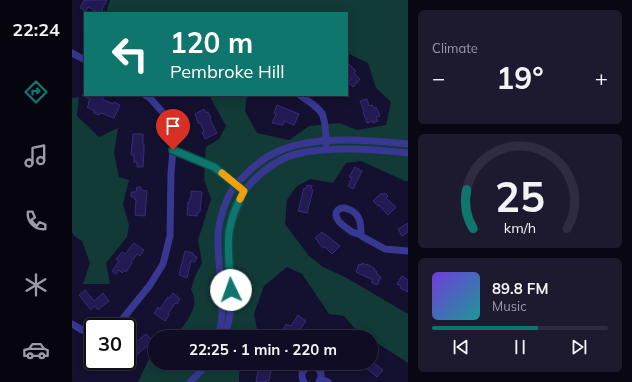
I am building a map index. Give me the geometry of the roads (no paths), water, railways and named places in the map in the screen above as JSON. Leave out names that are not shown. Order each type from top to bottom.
[{"type":"street","points":[[72,53],[84,59]]},
{"type":"street","points":[[123,318],[150,285],[163,264],[170,236],[173,150],[171,135],[165,115],[147,96]]},
{"type":"street","points":[[301,96],[314,105],[323,115],[326,149]]},
{"type":"street","points":[[220,330],[222,314],[218,236],[222,214],[236,184],[261,161],[279,151],[301,144],[326,141],[365,140],[408,144]]},
{"type":"street","points":[[226,330],[232,303],[229,234],[232,218],[244,191],[259,175],[280,161],[295,154],[326,149],[380,150],[408,153]]},
{"type":"street","points":[[173,150],[214,167],[244,191]]},
{"type":"street","points":[[361,234],[363,237],[385,249],[408,251]]},
{"type":"street","points":[[72,324],[84,331]]},
{"type":"street","points":[[304,382],[301,377],[303,371],[305,368],[311,366],[319,370],[320,380],[328,382]]},
{"type":"street","points":[[190,382],[202,370]]}]
